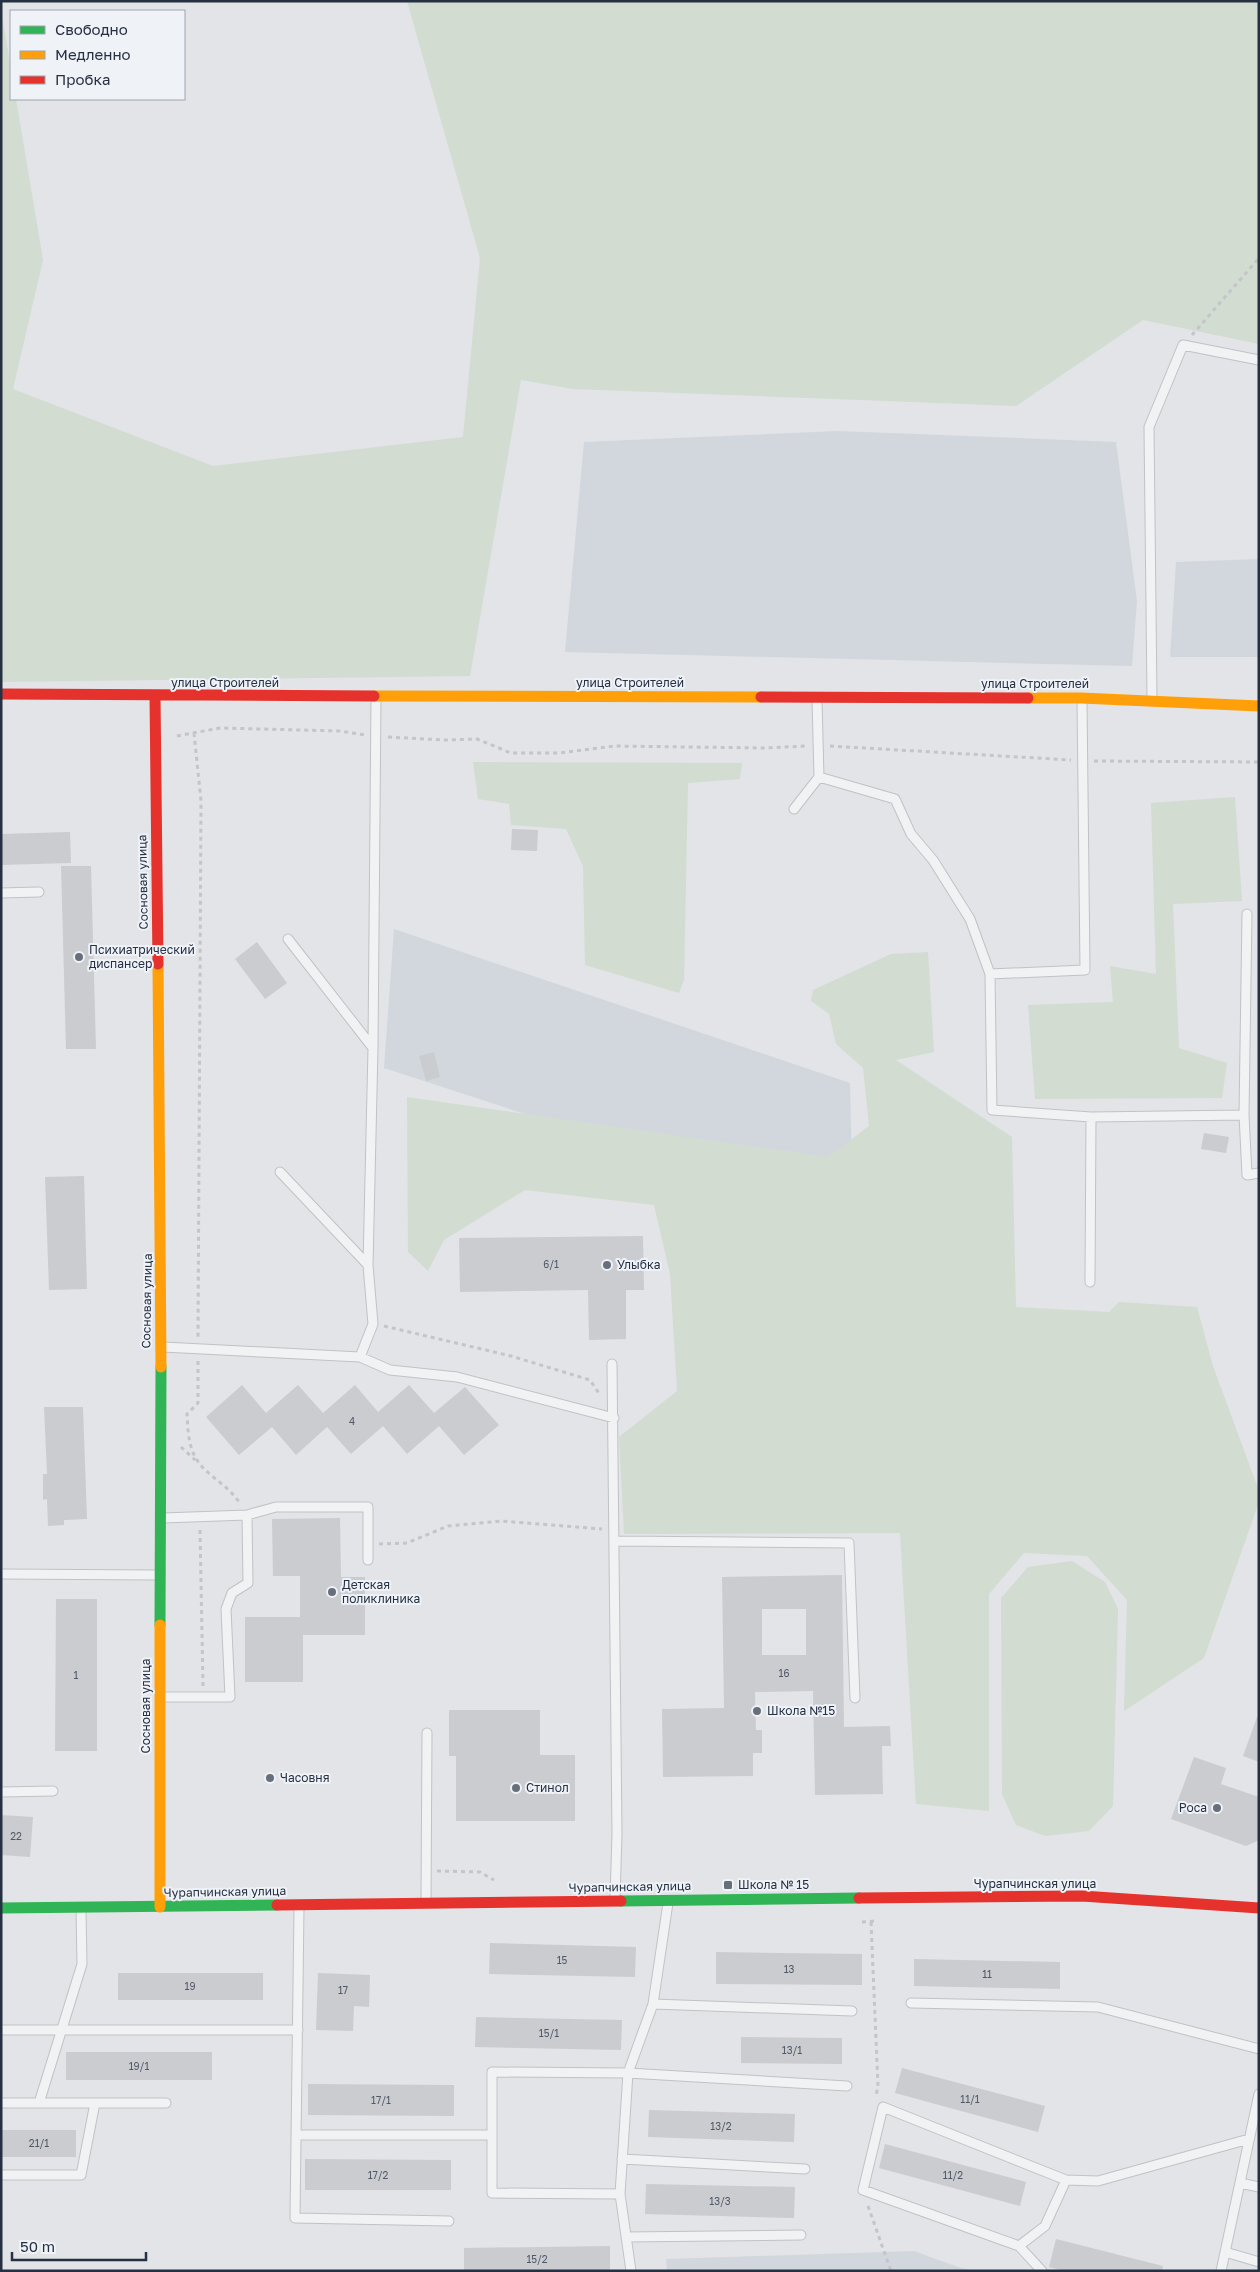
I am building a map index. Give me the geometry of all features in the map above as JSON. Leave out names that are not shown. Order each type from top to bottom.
[{"type":"street","name":"улица Строителей","points":[[1,694],[1082,698],[1259,706]]},
{"type":"street","name":"Сосновая улица","points":[[155,696],[161,1253],[160,1907]]},
{"type":"street","name":"Чурапчинская улица","points":[[1,1908],[1082,1896],[1259,1908]]},
{"type":"lane","points":[[1152,700],[1149,427],[1184,345],[1259,360]]},
{"type":"lane","points":[[360,1357],[373,1324],[368,1265],[373,1048],[376,696]]},
{"type":"lane","points":[[794,809],[819,777],[817,697]]},
{"type":"lane","points":[[990,974],[1085,970],[1082,698]]},
{"type":"lane","points":[[819,777],[895,799],[911,834],[933,860],[970,919],[990,974],[992,1110],[1091,1117],[1244,1115]]},
{"type":"lane","points":[[1,893],[39,892]]},
{"type":"lane","points":[[1246,914],[1244,1115],[1247,1175],[1259,1173]]},
{"type":"lane","points":[[288,939],[373,1048]]},
{"type":"lane","points":[[1090,1282],[1091,1117]]},
{"type":"lane","points":[[280,1172],[368,1265]]},
{"type":"lane","points":[[160,1347],[360,1357],[390,1370],[457,1377],[614,1418]]},
{"type":"lane","points":[[612,1364],[617,1834],[615,1901]]},
{"type":"lane","points":[[160,1518],[247,1515],[276,1507],[368,1506],[368,1560]]},
{"type":"lane","points":[[160,1696],[230,1697],[226,1609],[232,1593],[248,1583],[247,1515]]},
{"type":"lane","points":[[615,1541],[849,1543],[855,1698]]},
{"type":"lane","points":[[1,1574],[160,1575]]},
{"type":"lane","points":[[426,1904],[427,1733]]},
{"type":"lane","points":[[1,1792],[53,1791]]},
{"type":"lane","points":[[631,2271],[620,2194],[628,2073],[653,2004],[669,1901]]},
{"type":"lane","points":[[299,1905],[295,2218],[449,2221]]},
{"type":"lane","points":[[38,2103],[82,1964],[81,1907]]},
{"type":"lane","points":[[911,2003],[1098,2007],[1259,2049]]},
{"type":"lane","points":[[653,2004],[852,2010]]},
{"type":"lane","points":[[1,2030],[298,2030]]},
{"type":"lane","points":[[620,2194],[492,2193],[492,2072],[628,2073],[847,2086]]},
{"type":"lane","points":[[1221,2271],[1249,2139],[1258,2106],[1259,2094]]},
{"type":"lane","points":[[1,2103],[166,2103]]},
{"type":"lane","points":[[1,2175],[81,2175],[95,2103]]},
{"type":"lane","points":[[1042,2271],[1019,2246],[862,2190],[882,2107],[1066,2180],[1098,2181],[1249,2139]]},
{"type":"lane","points":[[297,2135],[492,2134]]},
{"type":"lane","points":[[622,2159],[805,2169]]},
{"type":"lane","points":[[1019,2246],[1045,2226],[1066,2180]]},
{"type":"lane","points":[[1240,2183],[1259,2187]]},
{"type":"lane","points":[[626,2237],[801,2235]]},
{"type":"lane","points":[[1225,2252],[1259,2262]]},
{"type":"path","points":[[1184,345],[1259,258]]},
{"type":"path","points":[[156,740],[220,728],[340,731],[376,736],[444,740],[477,739],[511,753],[560,753],[615,746],[765,748],[818,745],[1082,761],[1259,762]]},
{"type":"path","points":[[194,733],[200,801],[198,1404],[187,1414],[189,1441],[198,1462],[233,1493],[247,1515]]},
{"type":"path","points":[[373,1324],[511,1356],[590,1380],[614,1418]]},
{"type":"path","points":[[200,1516],[204,1697]]},
{"type":"path","points":[[368,1544],[407,1543],[448,1526],[501,1521],[615,1530]]},
{"type":"shaded area","points":[[407,1],[1259,1],[1259,344],[1143,320],[1016,406],[573,389],[521,380],[470,676],[1,682],[1,10],[10,63],[10,100],[16,100],[43,260],[13,389],[213,466],[463,437],[480,258]]},
{"type":"shaded area","points":[[838,431],[1116,442],[1137,601],[1132,666],[565,652],[584,442]]},
{"type":"shaded area","points":[[1259,559],[1259,657],[1170,657],[1176,562]]},
{"type":"shaded area","points":[[473,762],[742,763],[740,779],[688,783],[684,980],[679,993],[585,965],[583,866],[566,829],[511,825],[509,804],[478,799]]},
{"type":"shaded area","points":[[1235,797],[1242,901],[1173,904],[1179,1048],[1227,1063],[1222,1098],[1035,1099],[1028,1005],[1113,1002],[1110,966],[1156,974],[1151,803]]},
{"type":"shaded area","points":[[394,929],[850,1083],[853,1221],[384,1068]]},
{"type":"shaded area","points":[[928,952],[934,1052],[896,1060],[1012,1137],[1016,1307],[1109,1312],[1119,1302],[1197,1307],[1213,1366],[1259,1491],[1259,1502],[1204,1658],[1124,1711],[1127,1600],[1087,1556],[1024,1553],[989,1594],[989,1811],[916,1804],[900,1533],[624,1534],[619,1437],[677,1391],[670,1274],[654,1205],[525,1190],[444,1240],[428,1271],[408,1252],[407,1097],[828,1157],[869,1126],[863,1068],[836,1044],[829,1014],[811,1001],[813,990],[891,954]]},
{"type":"shaded area","points":[[1072,1561],[1105,1582],[1118,1609],[1113,1806],[1089,1831],[1045,1836],[1016,1825],[1002,1794],[1001,1598],[1028,1567]]},
{"type":"shaded area","points":[[914,2251],[975,2271],[667,2271],[666,2259]]},
{"type":"building","points":[[512,829],[538,830],[537,851],[511,850]]},
{"type":"building","points":[[70,832],[71,863],[1,865],[1,834]]},
{"type":"building","name":"Психиатрический диспансер","points":[[61,866],[91,866],[96,1049],[66,1049]]},
{"type":"building","points":[[257,942],[287,983],[265,999],[235,959]]},
{"type":"building","points":[[434,1052],[440,1077],[426,1081],[419,1056]]},
{"type":"building","points":[[1204,1133],[1229,1137],[1226,1153],[1201,1149]]},
{"type":"building","points":[[84,1176],[87,1289],[49,1290],[45,1177]]},
{"type":"building","points":[[643,1236],[644,1290],[626,1290],[626,1339],[589,1340],[588,1290],[460,1292],[459,1238]]},
{"type":"building","points":[[242,1385],[266,1413],[298,1385],[323,1413],[355,1385],[378,1412],[409,1385],[434,1413],[465,1387],[499,1425],[464,1455],[439,1426],[407,1454],[383,1426],[351,1454],[327,1427],[296,1455],[272,1427],[239,1455],[206,1417]]},
{"type":"building","points":[[44,1407],[83,1407],[87,1519],[64,1520],[64,1525],[48,1526],[47,1499],[43,1500],[43,1474],[47,1474]]},
{"type":"building","name":"Детская поликлиника","points":[[340,1518],[341,1577],[365,1577],[365,1635],[303,1635],[303,1682],[245,1682],[245,1617],[300,1617],[300,1576],[273,1576],[272,1519]]},
{"type":"building","points":[[842,1575],[844,1727],[890,1726],[891,1746],[882,1746],[883,1794],[815,1795],[813,1691],[755,1692],[756,1730],[762,1730],[762,1753],[753,1753],[753,1776],[663,1777],[662,1709],[724,1708],[722,1577]],"holes":[[[762,1609],[806,1609],[806,1655],[762,1655]]]},
{"type":"building","points":[[56,1599],[97,1599],[97,1751],[55,1751]]},
{"type":"building","name":"Стинол","points":[[449,1710],[540,1710],[540,1755],[575,1755],[575,1821],[456,1821],[456,1756],[449,1756]]},
{"type":"building","points":[[1257,1717],[1259,1718],[1259,1762],[1243,1756]]},
{"type":"building","name":"Роса","points":[[1194,1757],[1226,1768],[1221,1784],[1259,1797],[1259,1840],[1246,1846],[1171,1819]]},
{"type":"building","points":[[1,1815],[33,1817],[30,1857],[1,1855]]},
{"type":"building","points":[[490,1943],[636,1947],[635,1977],[489,1974]]},
{"type":"building","points":[[716,1952],[862,1954],[862,1985],[716,1984]]},
{"type":"building","points":[[914,1959],[1060,1962],[1060,1989],[914,1986]]},
{"type":"building","points":[[118,1973],[263,1973],[263,2000],[118,2000]]},
{"type":"building","points":[[318,1973],[370,1975],[369,2007],[354,2006],[353,2031],[316,2030]]},
{"type":"building","points":[[476,2017],[622,2020],[621,2050],[475,2047]]},
{"type":"building","points":[[741,2037],[842,2038],[842,2064],[741,2063]]},
{"type":"building","points":[[66,2052],[212,2052],[212,2080],[66,2080]]},
{"type":"building","points":[[902,2068],[1045,2106],[1038,2132],[895,2093]]},
{"type":"building","points":[[308,2084],[454,2085],[454,2116],[308,2115]]},
{"type":"building","points":[[649,2110],[795,2114],[794,2142],[648,2137]]},
{"type":"building","points":[[1,2130],[76,2130],[76,2157],[1,2157]]},
{"type":"building","points":[[885,2144],[1026,2182],[1020,2206],[879,2168]]},
{"type":"building","points":[[305,2159],[451,2160],[451,2190],[305,2190]]},
{"type":"building","points":[[646,2184],[795,2187],[794,2218],[645,2214]]},
{"type":"building","points":[[1056,2239],[1163,2266],[1162,2271],[1064,2271],[1049,2267]]},
{"type":"building","points":[[610,2246],[610,2271],[464,2271],[464,2248]]},
{"type":"traffic: fast","points":[[160,1625],[161,1367]]},
{"type":"traffic: fast","points":[[621,1901],[859,1898]]},
{"type":"traffic: fast","points":[[1,1908],[277,1905]]},
{"type":"traffic: slow","points":[[374,696],[761,697]]},
{"type":"traffic: slow","points":[[1028,698],[1081,698],[1259,706]]},
{"type":"traffic: slow","points":[[158,964],[161,1367]]},
{"type":"traffic: slow","points":[[160,1625],[160,1907]]},
{"type":"traffic: jam","points":[[1,694],[374,696]]},
{"type":"traffic: jam","points":[[155,696],[158,964]]},
{"type":"traffic: jam","points":[[761,697],[1028,698]]},
{"type":"traffic: jam","points":[[859,1898],[1082,1896],[1259,1908]]},
{"type":"traffic: jam","points":[[277,1905],[621,1901]]},
{"type":"place","name":"Психиатрический диспансер","points":[[79,957]]},
{"type":"place","name":"Улыбка","points":[[607,1265]]},
{"type":"place","name":"Детская поликлиника","points":[[332,1592]]},
{"type":"place","name":"Школа №15","points":[[757,1711]]},
{"type":"place","name":"Часовня","points":[[270,1778]]},
{"type":"place","name":"Стинол","points":[[516,1788]]},
{"type":"place","name":"Роса","points":[[1217,1808]]},
{"type":"place","name":"Школа № 15","points":[[728,1885]]}]
